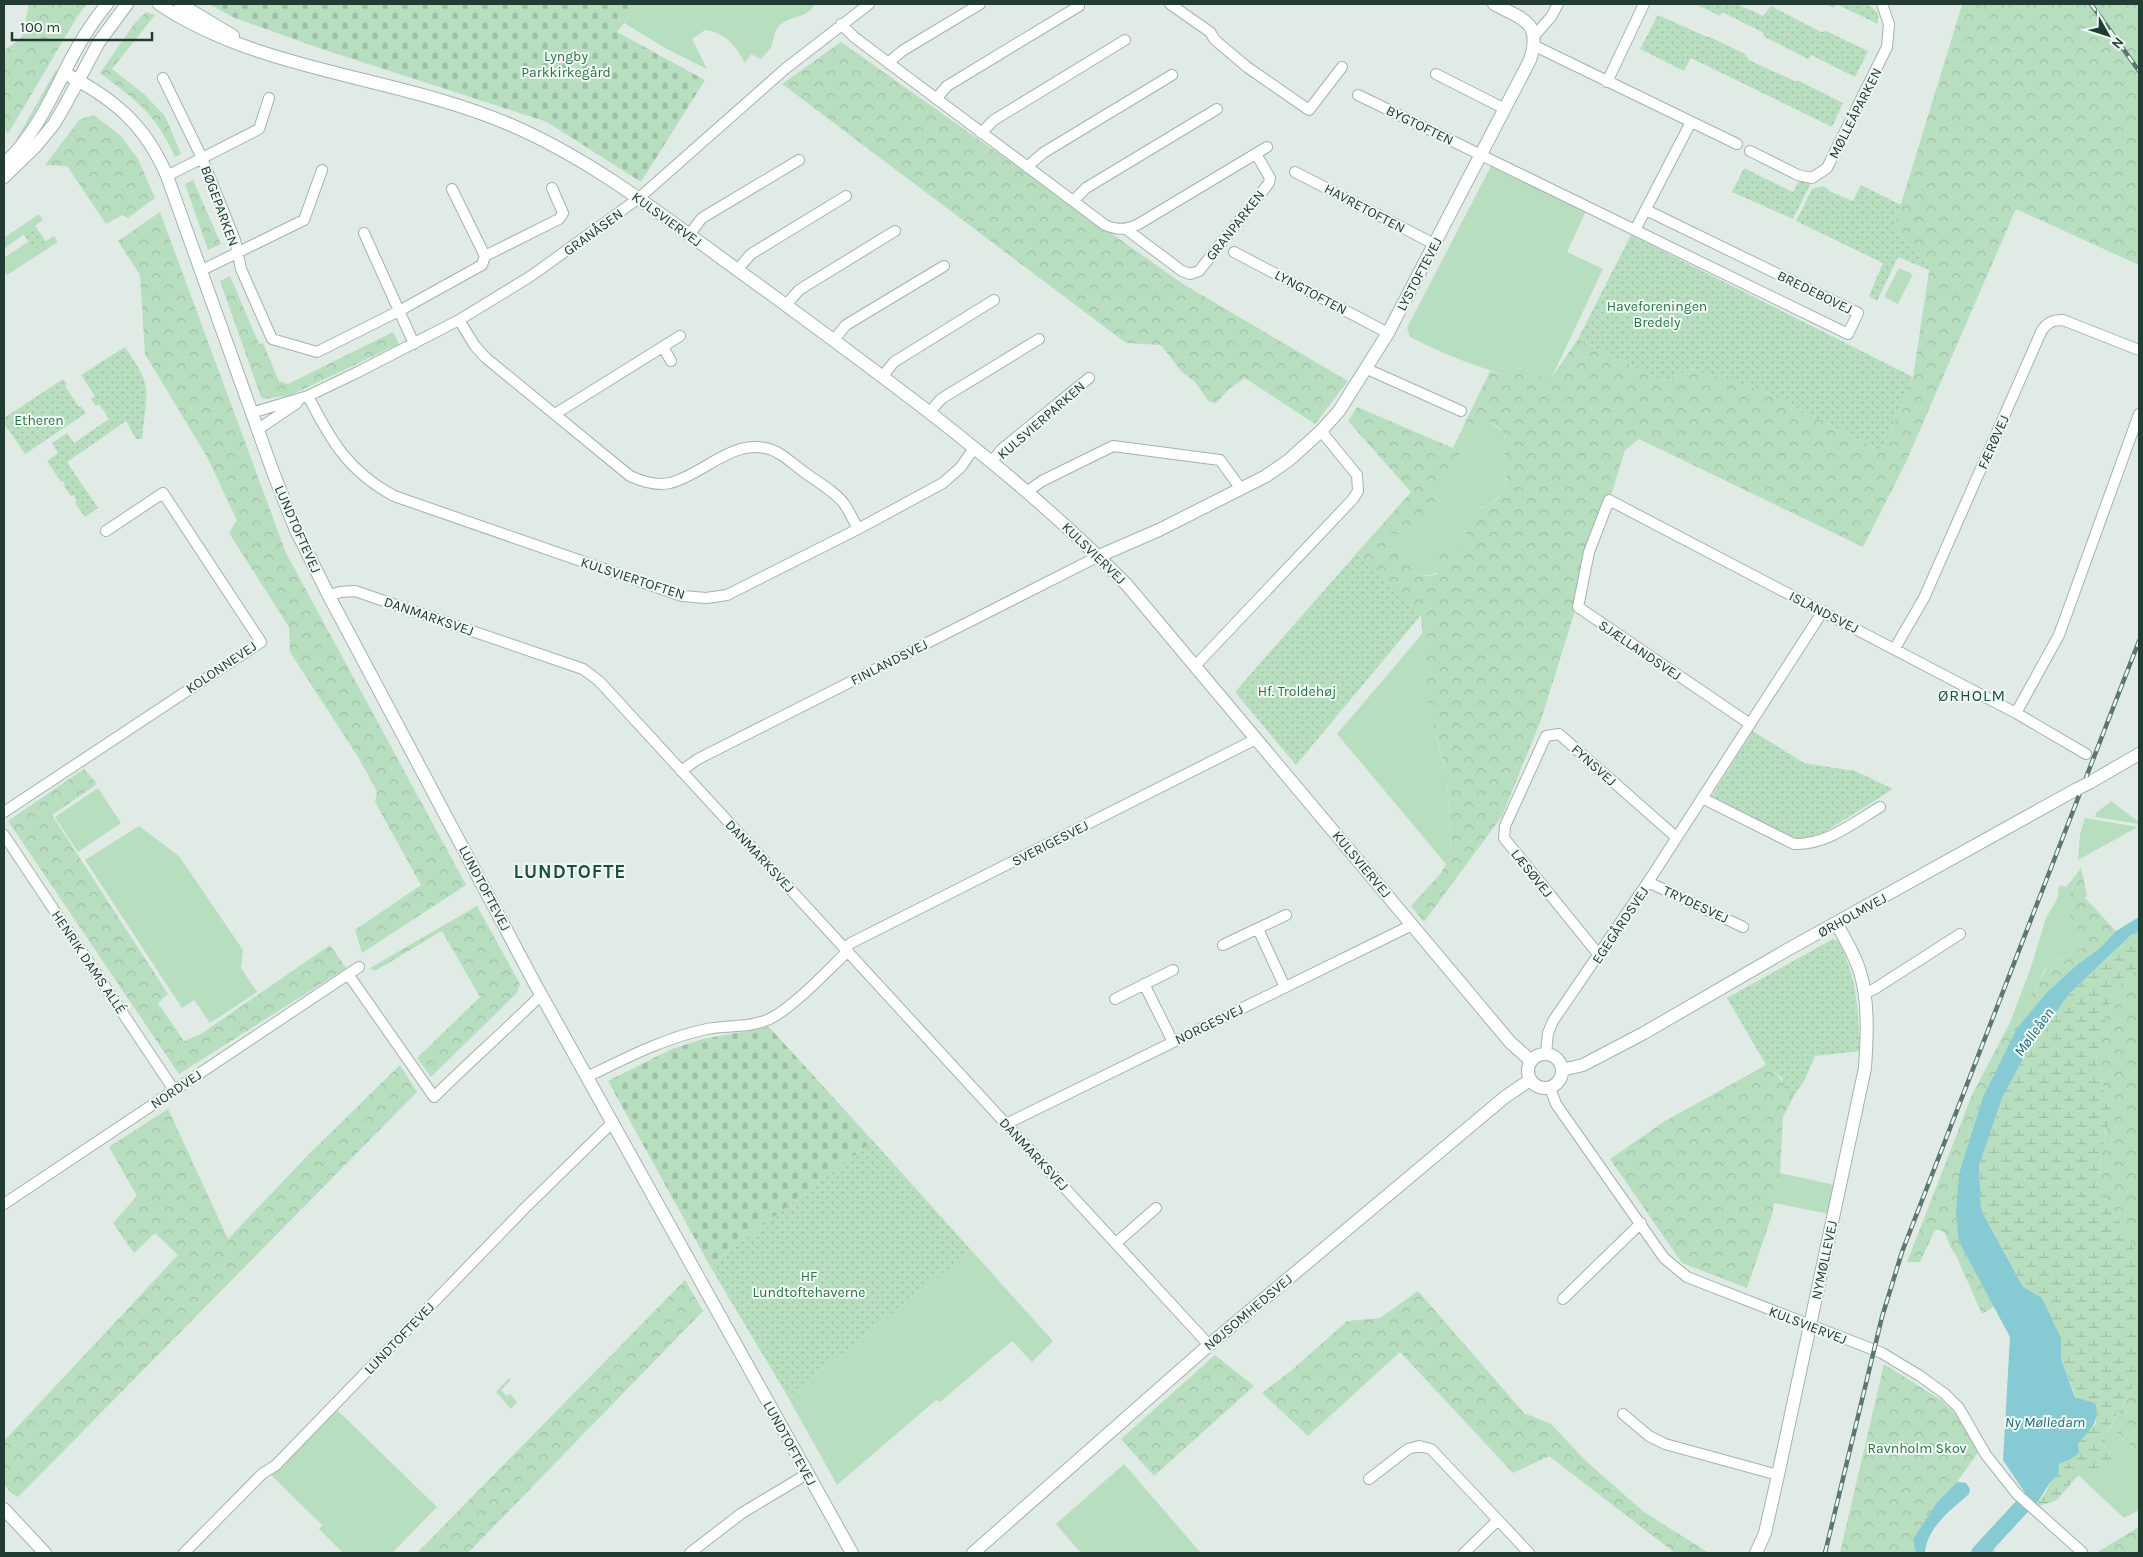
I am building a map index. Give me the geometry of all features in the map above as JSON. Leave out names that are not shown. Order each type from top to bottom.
[{"type":"street","points":[[4,164],[17,152],[33,129],[88,30],[107,4]]},
{"type":"street","points":[[4,177],[43,138],[64,108],[98,42],[127,4]]},
{"type":"street","name":"KULSVIERVEJ","points":[[159,4],[183,20],[212,34],[252,48],[476,112],[510,124],[558,147],[590,165],[639,198],[882,377],[992,461],[1028,491],[1127,585],[1510,1042],[1531,1060]]},
{"type":"street","name":"KULSVIERVEJ","points":[[180,4],[252,48]]},
{"type":"street","name":"GRANÅSEN","points":[[257,430],[308,396],[459,320],[532,276],[639,198],[784,69],[869,4]]},
{"type":"street","points":[[888,63],[902,50],[980,4]]},
{"type":"street","points":[[1170,4],[1210,32],[1214,40],[1246,67],[1308,110],[1342,66]]},
{"type":"street","points":[[1494,4],[1521,18],[1530,26],[1535,41],[1607,82],[1737,144]]},
{"type":"street","name":"LYSTOFTEVEJ","points":[[1098,556],[1159,530],[1266,476],[1289,460],[1321,432],[1339,411],[1388,333],[1530,60],[1535,41],[1558,4]]},
{"type":"street","points":[[1607,82],[1644,4]]},
{"type":"street","name":"MØLLEÅPARKEN","points":[[1750,151],[1805,177],[1812,178],[1827,168],[1887,47],[1889,24],[1882,4]]},
{"type":"street","points":[[936,99],[947,86],[1079,6]]},
{"type":"street","name":"GRANPARKEN","points":[[841,24],[854,37],[888,63],[1105,225],[1116,230],[1126,230],[1182,271],[1190,274],[1199,271],[1268,183],[1270,178],[1256,154]]},
{"type":"street","points":[[982,133],[994,120],[1125,40]]},
{"type":"street","name":"LUNDTOFTEVEJ","points":[[64,73],[107,98],[139,127],[153,147],[167,176],[257,430],[295,528],[329,596],[542,995],[852,1553]]},
{"type":"street","points":[[1436,74],[1505,109]]},
{"type":"street","points":[[1027,167],[1043,152],[1172,75]]},
{"type":"street","name":"BØGEPARKEN","points":[[163,78],[202,158],[235,240],[241,269],[272,339],[317,352],[400,311],[482,265],[485,256],[559,219],[563,213],[552,188]]},
{"type":"street","name":"BYGTOFTEN","points":[[1358,95],[1482,155]]},
{"type":"street","name":"BØGEPARKEN","points":[[167,176],[259,129],[269,98]]},
{"type":"street","points":[[1073,201],[1086,188],[1217,109]]},
{"type":"street","points":[[1635,230],[1691,122]]},
{"type":"street","points":[[1126,230],[1267,147]]},
{"type":"street","name":"BREDEBOVEJ","points":[[1482,155],[1848,334],[1852,328],[1858,314],[1646,210]]},
{"type":"street","points":[[689,235],[702,218],[799,160]]},
{"type":"street","name":"BØGEPARKEN","points":[[200,271],[304,220],[322,170]]},
{"type":"street","name":"HAVRETOFTEN","points":[[1295,172],[1434,244]]},
{"type":"street","points":[[452,189],[485,256]]},
{"type":"street","points":[[737,270],[751,254],[846,196]]},
{"type":"street","points":[[786,306],[798,290],[894,231]]},
{"type":"street","points":[[364,233],[414,344]]},
{"type":"street","name":"LYNGTOFTEN","points":[[1234,252],[1388,333]]},
{"type":"street","points":[[833,341],[846,326],[944,266]]},
{"type":"street","points":[[882,377],[894,362],[994,300]]},
{"type":"street","points":[[459,320],[475,346],[486,358],[630,476],[644,482],[671,483],[740,450],[754,447],[767,448],[779,454],[836,496],[845,505],[858,529]]},
{"type":"street","name":"FÆRØVEJ","points":[[1895,648],[1924,598],[2042,330],[2047,323],[2054,320],[2063,320],[2139,350]]},
{"type":"street","points":[[554,414],[680,336]]},
{"type":"street","points":[[929,413],[941,399],[1039,339]]},
{"type":"street","points":[[663,347],[671,361]]},
{"type":"street","points":[[1367,369],[1461,410]]},
{"type":"street","name":"KULSVIERPARKEN","points":[[992,461],[1002,449],[1089,378]]},
{"type":"street","name":"GRANÅSEN","points":[[251,413],[308,396]]},
{"type":"street","name":"KULSVIERTOFTEN","points":[[308,396],[330,438],[344,458],[360,474],[376,486],[400,498],[682,596],[706,598],[727,595],[858,529],[943,483],[962,467],[974,448]]},
{"type":"street","points":[[2016,713],[2059,635],[2139,414]]},
{"type":"street","points":[[1195,666],[1353,499],[1358,491],[1357,475],[1321,432]]},
{"type":"street","points":[[1028,491],[1042,481],[1113,446],[1220,460],[1240,489]]},
{"type":"street","name":"KOLONNEVEJ","points":[[4,812],[261,642],[163,494],[106,531]]},
{"type":"street","name":"ISLANDSVEJ","points":[[1590,552],[1609,500],[1895,648],[2016,713],[2086,754]]},
{"type":"street","name":"SJÆLLANDSVEJ","points":[[1590,552],[1578,607],[1750,724]]},
{"type":"street","name":"FINLANDSVEJ","points":[[682,771],[698,759],[1098,556]]},
{"type":"street","name":"DANMARKSVEJ","points":[[329,596],[340,592],[355,591],[584,669],[599,681],[1210,1345]]},
{"type":"street","name":"EGEGÅRDSVEJ","points":[[1546,1054],[1548,1033],[1553,1021],[1648,882],[1823,611]]},
{"type":"street","name":"FYNSVEJ","points":[[1526,781],[1546,736],[1559,734],[1676,838]]},
{"type":"street","name":"SVERIGESVEJ","points":[[587,1077],[663,1040],[706,1029],[754,1024],[768,1020],[790,1005],[851,943],[1256,739]]},
{"type":"street","name":"ØRHOLMVEJ","points":[[1562,1070],[1583,1065],[2139,754]]},
{"type":"street","name":"LÆSØVEJ","points":[[1526,781],[1505,826],[1504,838],[1599,955]]},
{"type":"street","points":[[1702,798],[1794,844],[1809,845],[1823,841],[1880,807]]},
{"type":"street","name":"HENRIK DAMS ALLÉ","points":[[4,835],[174,1090]]},
{"type":"street","name":"TRYDESVEJ","points":[[1648,882],[1743,927]]},
{"type":"street","points":[[1223,945],[1286,915]]},
{"type":"street","name":"NYMØLLEVEJ","points":[[1756,1553],[1765,1533],[1862,1084],[1866,1046],[1864,994],[1860,972],[1836,923]]},
{"type":"street","name":"NORGESVEJ","points":[[1006,1124],[1412,925]]},
{"type":"street","points":[[1258,929],[1284,987]]},
{"type":"street","points":[[1864,994],[1960,934]]},
{"type":"street","name":"NORDVEJ","points":[[4,1204],[359,966]]},
{"type":"street","points":[[1115,999],[1173,970]]},
{"type":"street","points":[[348,974],[434,1097],[542,995]]},
{"type":"street","points":[[1144,984],[1173,1042]]},
{"type":"street","points":[[1540,1054],[1546,1054],[1557,1059],[1562,1070],[1559,1081],[1550,1088],[1538,1087],[1530,1080],[1528,1074],[1531,1060],[1540,1054]]},
{"type":"street","name":"NØJSOMHEDSVEJ","points":[[973,1553],[1210,1345],[1416,1170],[1505,1097],[1530,1080]]},
{"type":"street","name":"KULSVIERVEJ","points":[[1550,1088],[1556,1104],[1664,1258],[1687,1277],[1810,1327],[1888,1356],[1945,1394],[1958,1408],[1991,1463],[2026,1503],[2082,1552]]},
{"type":"street","name":"LUNDTOFTEVEJ","points":[[184,1553],[262,1474],[282,1459],[525,1208],[613,1122]]},
{"type":"street","points":[[1116,1243],[1156,1208]]},
{"type":"street","points":[[1563,1299],[1641,1223]]},
{"type":"street","points":[[1623,1414],[1648,1436],[1665,1444],[1778,1475]]},
{"type":"street","points":[[1369,1479],[1408,1449],[1419,1446],[1431,1449],[1529,1553]]},
{"type":"street","points":[[690,1553],[742,1513],[807,1474]]},
{"type":"street","points":[[4,1509],[46,1553]]},
{"type":"street","points":[[1464,1553],[1498,1520]]},
{"type":"green space","points":[[29,4],[87,4],[77,17],[8,134],[4,128],[4,51],[22,37]]},
{"type":"green space","name":"Lyngby Parkkirkegård","points":[[208,4],[638,4],[617,32],[705,80],[641,182],[547,122],[316,47],[235,18]]},
{"type":"green space","points":[[638,4],[814,4],[810,11],[779,26],[771,47],[761,59],[751,54],[745,63],[729,41],[719,34],[705,30],[692,39],[707,69],[665,48],[624,23]]},
{"type":"green space","points":[[1695,4],[1737,4],[1763,16],[1771,6],[1821,32],[1826,31],[1868,51],[1855,77],[1811,55],[1808,59],[1763,36],[1764,33],[1722,12],[1720,16]]},
{"type":"green space","points":[[1826,4],[1836,4],[1834,8]]},
{"type":"green space","points":[[1836,4],[1868,4],[1878,13],[1878,24]]},
{"type":"green space","points":[[1960,4],[2139,4],[2139,265],[2016,209],[1906,462],[1863,547],[1639,439],[1625,450],[1541,720],[1502,816],[1424,922],[1411,906],[1441,873],[1451,854],[1447,775],[1428,704],[1421,616],[1357,553],[1411,492],[1348,421],[1357,407],[1453,448],[1490,371],[1514,377],[1519,368],[1550,380],[1578,339],[1663,381],[1691,369],[1761,390],[1882,451],[1913,377],[1930,265],[1893,230],[1962,5]],"holes":[[[1481,417],[1499,428],[1505,436],[1506,445],[1503,467],[1507,484],[1497,499],[1471,515],[1466,530],[1467,543],[1464,547],[1451,548],[1442,553],[1437,561],[1437,574],[1426,576],[1416,573],[1388,540],[1391,533],[1411,537],[1435,507],[1437,491]]]},
{"type":"green space","points":[[146,12],[155,15],[112,69],[145,95],[165,116],[181,154],[175,157],[160,129],[144,109],[100,73],[134,24]]},
{"type":"green space","points":[[1658,15],[1710,37],[1745,54],[1749,60],[1794,81],[1799,81],[1843,103],[1832,127],[1691,58],[1684,71],[1640,49]]},
{"type":"green space","points":[[841,42],[1183,284],[1348,381],[1315,424],[1245,378],[1229,389],[1216,403],[1209,402],[1195,382],[1181,371],[1161,345],[1126,343],[782,84]]},
{"type":"green space","points":[[56,70],[58,72],[19,140],[16,140]]},
{"type":"green space","points":[[94,115],[121,136],[138,159],[155,198],[128,218],[122,215],[106,224],[67,166],[45,165],[80,119]]},
{"type":"green space","points":[[1491,166],[1586,211],[1567,252],[1603,269],[1550,381],[1519,368],[1514,377],[1474,365],[1410,337],[1407,328]]},
{"type":"green space","points":[[1744,168],[1793,192],[1799,181],[1811,183],[1793,219],[1732,192]]},
{"type":"green space","points":[[193,180],[221,244],[208,250],[185,184]]},
{"type":"green space","points":[[1861,185],[1901,205],[1893,230],[1930,265],[1929,270],[1898,257],[1877,301],[1869,296],[1883,263],[1796,221],[1812,189],[1824,186],[1831,192],[1853,201]]},
{"type":"green space","points":[[160,212],[286,553],[466,885],[362,953],[355,930],[421,885],[375,802],[377,791],[358,757],[290,652],[289,627],[229,533],[237,520],[207,457],[145,354],[140,275],[118,241]]},
{"type":"green space","points":[[39,214],[43,220],[4,249],[4,238]]},
{"type":"green space","points":[[35,225],[46,242],[34,250],[23,233]]},
{"type":"green space","name":"Haveforeningen Bredely","points":[[1631,235],[1913,377],[1882,451],[1761,390],[1691,369],[1663,381],[1578,339]]},
{"type":"green space","points":[[54,236],[58,242],[7,275],[4,270],[4,258],[29,241],[34,249]]},
{"type":"green space","points":[[1899,268],[1913,274],[1898,304],[1884,297]]},
{"type":"green space","points":[[230,276],[259,344],[263,343],[279,381],[288,384],[393,332],[399,344],[291,395],[263,399],[220,281]]},
{"type":"green space","points":[[125,347],[145,381],[146,406],[142,439],[136,439],[126,421],[67,462],[98,508],[85,517],[75,503],[77,501],[73,495],[71,496],[63,485],[65,484],[63,481],[61,482],[47,461],[58,453],[52,443],[67,433],[74,443],[109,419],[99,404],[96,406],[91,399],[95,396],[81,375]]},
{"type":"green space","name":"Etheren","points":[[63,379],[67,384],[65,386],[79,407],[81,406],[86,413],[25,454],[4,423],[4,418]]},
{"type":"green space","points":[[1481,416],[1503,432],[1506,442],[1503,468],[1507,482],[1503,493],[1488,506],[1482,507],[1465,531],[1467,543],[1448,564],[1430,575],[1416,573],[1388,540],[1391,533],[1411,536],[1435,507],[1437,491]]},
{"type":"green space","name":"Hf. Troldehøj","points":[[1357,553],[1421,615],[1296,765],[1235,692]]},
{"type":"green space","points":[[1423,633],[1437,740],[1447,775],[1451,854],[1446,864],[1337,734]]},
{"type":"green space","points":[[1753,731],[1804,763],[1855,771],[1893,789],[1817,837],[1805,839],[1792,837],[1711,797]]},
{"type":"green space","points":[[84,769],[97,784],[52,815],[168,994],[158,1003],[184,1041],[201,1034],[330,945],[346,968],[179,1074],[8,821]]},
{"type":"green space","points":[[98,788],[121,823],[78,852],[55,817]]},
{"type":"green space","points":[[2111,801],[2139,822],[2139,824],[2095,817],[2096,813]]},
{"type":"green space","points":[[2085,818],[2138,827],[2078,860],[2080,834]]},
{"type":"green space","points":[[139,826],[179,856],[243,950],[241,968],[257,992],[210,1023],[194,1000],[182,1008],[85,860]]},
{"type":"green space","points":[[2081,868],[2087,895],[2085,898],[2116,931],[2099,949],[2078,964],[2046,993],[2017,1028],[1983,1097],[1973,1129],[1959,1242],[1994,1307],[1982,1314],[1955,1253],[1943,1232],[1935,1230],[1920,1262],[1907,1262],[1972,1095],[2006,1030],[2049,965],[2085,947],[2066,909],[2070,893],[2078,878],[2076,875]]},
{"type":"green space","points":[[2076,875],[2078,878],[2070,893],[2066,909],[2086,947],[2054,962],[2045,970],[2038,984],[2007,1030],[2030,970],[2046,918],[2058,897],[2060,885],[2066,887]]},
{"type":"green space","points":[[477,906],[520,984],[517,993],[431,1077],[417,1058],[480,997],[442,931],[375,971],[370,968]]},
{"type":"green space","points":[[2139,931],[2139,966],[2113,991],[2096,1062],[2110,1111],[2096,1185],[2128,1235],[2139,1260],[2139,1376],[2106,1434],[2105,1447],[2114,1456],[2104,1467],[2091,1476],[2086,1472],[2081,1472],[2057,1500],[2040,1506],[2036,1504],[2045,1494],[2059,1464],[2071,1459],[2078,1444],[2096,1423],[2095,1403],[2076,1397],[2061,1359],[2061,1338],[2042,1298],[2023,1287],[1981,1210],[1979,1166],[2002,1098],[2023,1059],[2069,994],[2131,935]]},
{"type":"green space","points":[[1833,939],[1838,941],[1850,969],[1856,994],[1860,1051],[1815,1056],[1805,1079],[1794,1096],[1784,1085],[1782,1078],[1766,1065],[1727,998]]},
{"type":"green space","points":[[2139,966],[2139,1260],[2128,1235],[2096,1185],[2110,1111],[2096,1062],[2113,991]]},
{"type":"green space","points":[[769,1027],[873,1141],[710,1266],[608,1081],[672,1049],[703,1039]]},
{"type":"green space","points":[[400,1065],[417,1092],[18,1497],[12,1494],[4,1484],[4,1437],[6,1439],[178,1255],[155,1233],[134,1253],[113,1223],[137,1196],[109,1147],[168,1109],[228,1239],[309,1154]]},
{"type":"green space","points":[[1766,1065],[1778,1076],[1794,1096],[1783,1117],[1780,1173],[1772,1215],[1747,1288],[1682,1263],[1610,1159],[1665,1121]]},
{"type":"green space","name":"HF Lundtoftehaverne","points":[[873,1141],[971,1250],[788,1397],[710,1266]]},
{"type":"green space","points":[[1780,1173],[1835,1185],[1829,1214],[1774,1203]]},
{"type":"green space","points":[[971,1250],[1053,1341],[1032,1362],[1012,1341],[940,1402],[936,1400],[837,1485],[788,1397]]},
{"type":"green space","points":[[685,1280],[703,1311],[468,1553],[417,1553]]},
{"type":"green space","points":[[1418,1291],[1524,1413],[1551,1424],[1587,1462],[1644,1512],[1709,1553],[1675,1553],[1549,1456],[1513,1473],[1400,1352],[1308,1436],[1262,1393],[1292,1370],[1347,1321],[1380,1318]]},
{"type":"green space","points":[[1215,1355],[1254,1386],[1154,1476],[1121,1439]]},
{"type":"green space","name":"Ravnholm Skov","points":[[1884,1364],[1941,1400],[1955,1413],[1979,1451],[1957,1482],[1938,1501],[1913,1539],[1916,1553],[1840,1553]]},
{"type":"green space","points":[[2139,1376],[2139,1454],[2111,1426]]},
{"type":"green space","points":[[509,1378],[511,1380],[501,1390],[507,1396],[510,1394],[517,1402],[511,1409],[496,1392]]},
{"type":"green space","points":[[335,1408],[437,1507],[392,1553],[343,1553],[319,1529],[322,1525],[271,1475]]},
{"type":"green space","points":[[2111,1426],[2139,1454],[2139,1510],[2124,1518],[2078,1475],[2114,1456],[2105,1447],[2106,1434]]},
{"type":"green space","points":[[1124,1464],[1201,1553],[1081,1553],[1056,1524]]},
{"type":"green space","points":[[2139,1527],[2139,1553],[2096,1553]]},
{"type":"green space","points":[[1983,1539],[1995,1550],[1994,1553],[1972,1553]]},
{"type":"water","name":"Ny Mølledam","points":[[2139,917],[2139,931],[2131,935],[2069,994],[2023,1059],[2002,1098],[1979,1166],[1981,1210],[2023,1287],[2042,1298],[2061,1338],[2061,1359],[2075,1397],[2095,1403],[2097,1415],[2093,1425],[2078,1444],[2079,1453],[2059,1464],[2058,1475],[2036,1504],[2029,1499],[2003,1460],[2010,1337],[1959,1242],[1956,1213],[1959,1174],[1983,1097],[2017,1028],[2046,993],[2078,964],[2099,949],[2116,931]]},
{"type":"water","points":[[1957,1482],[1966,1483],[1970,1489],[1969,1494],[1947,1513],[1935,1527],[1930,1535],[1925,1553],[1916,1553],[1913,1539],[1938,1501]]},
{"type":"waterway","name":"Mølleåen","points":[[1979,1553],[2029,1499]]},
{"type":"railway","points":[[2091,4],[2139,71]]},
{"type":"railway","points":[[1825,1553],[1882,1317],[1902,1252],[2139,641]]},
{"type":"district","name":"ØRHOLM","points":[[1972,695]]},
{"type":"district","name":"LUNDTOFTE","points":[[570,871]]}]
